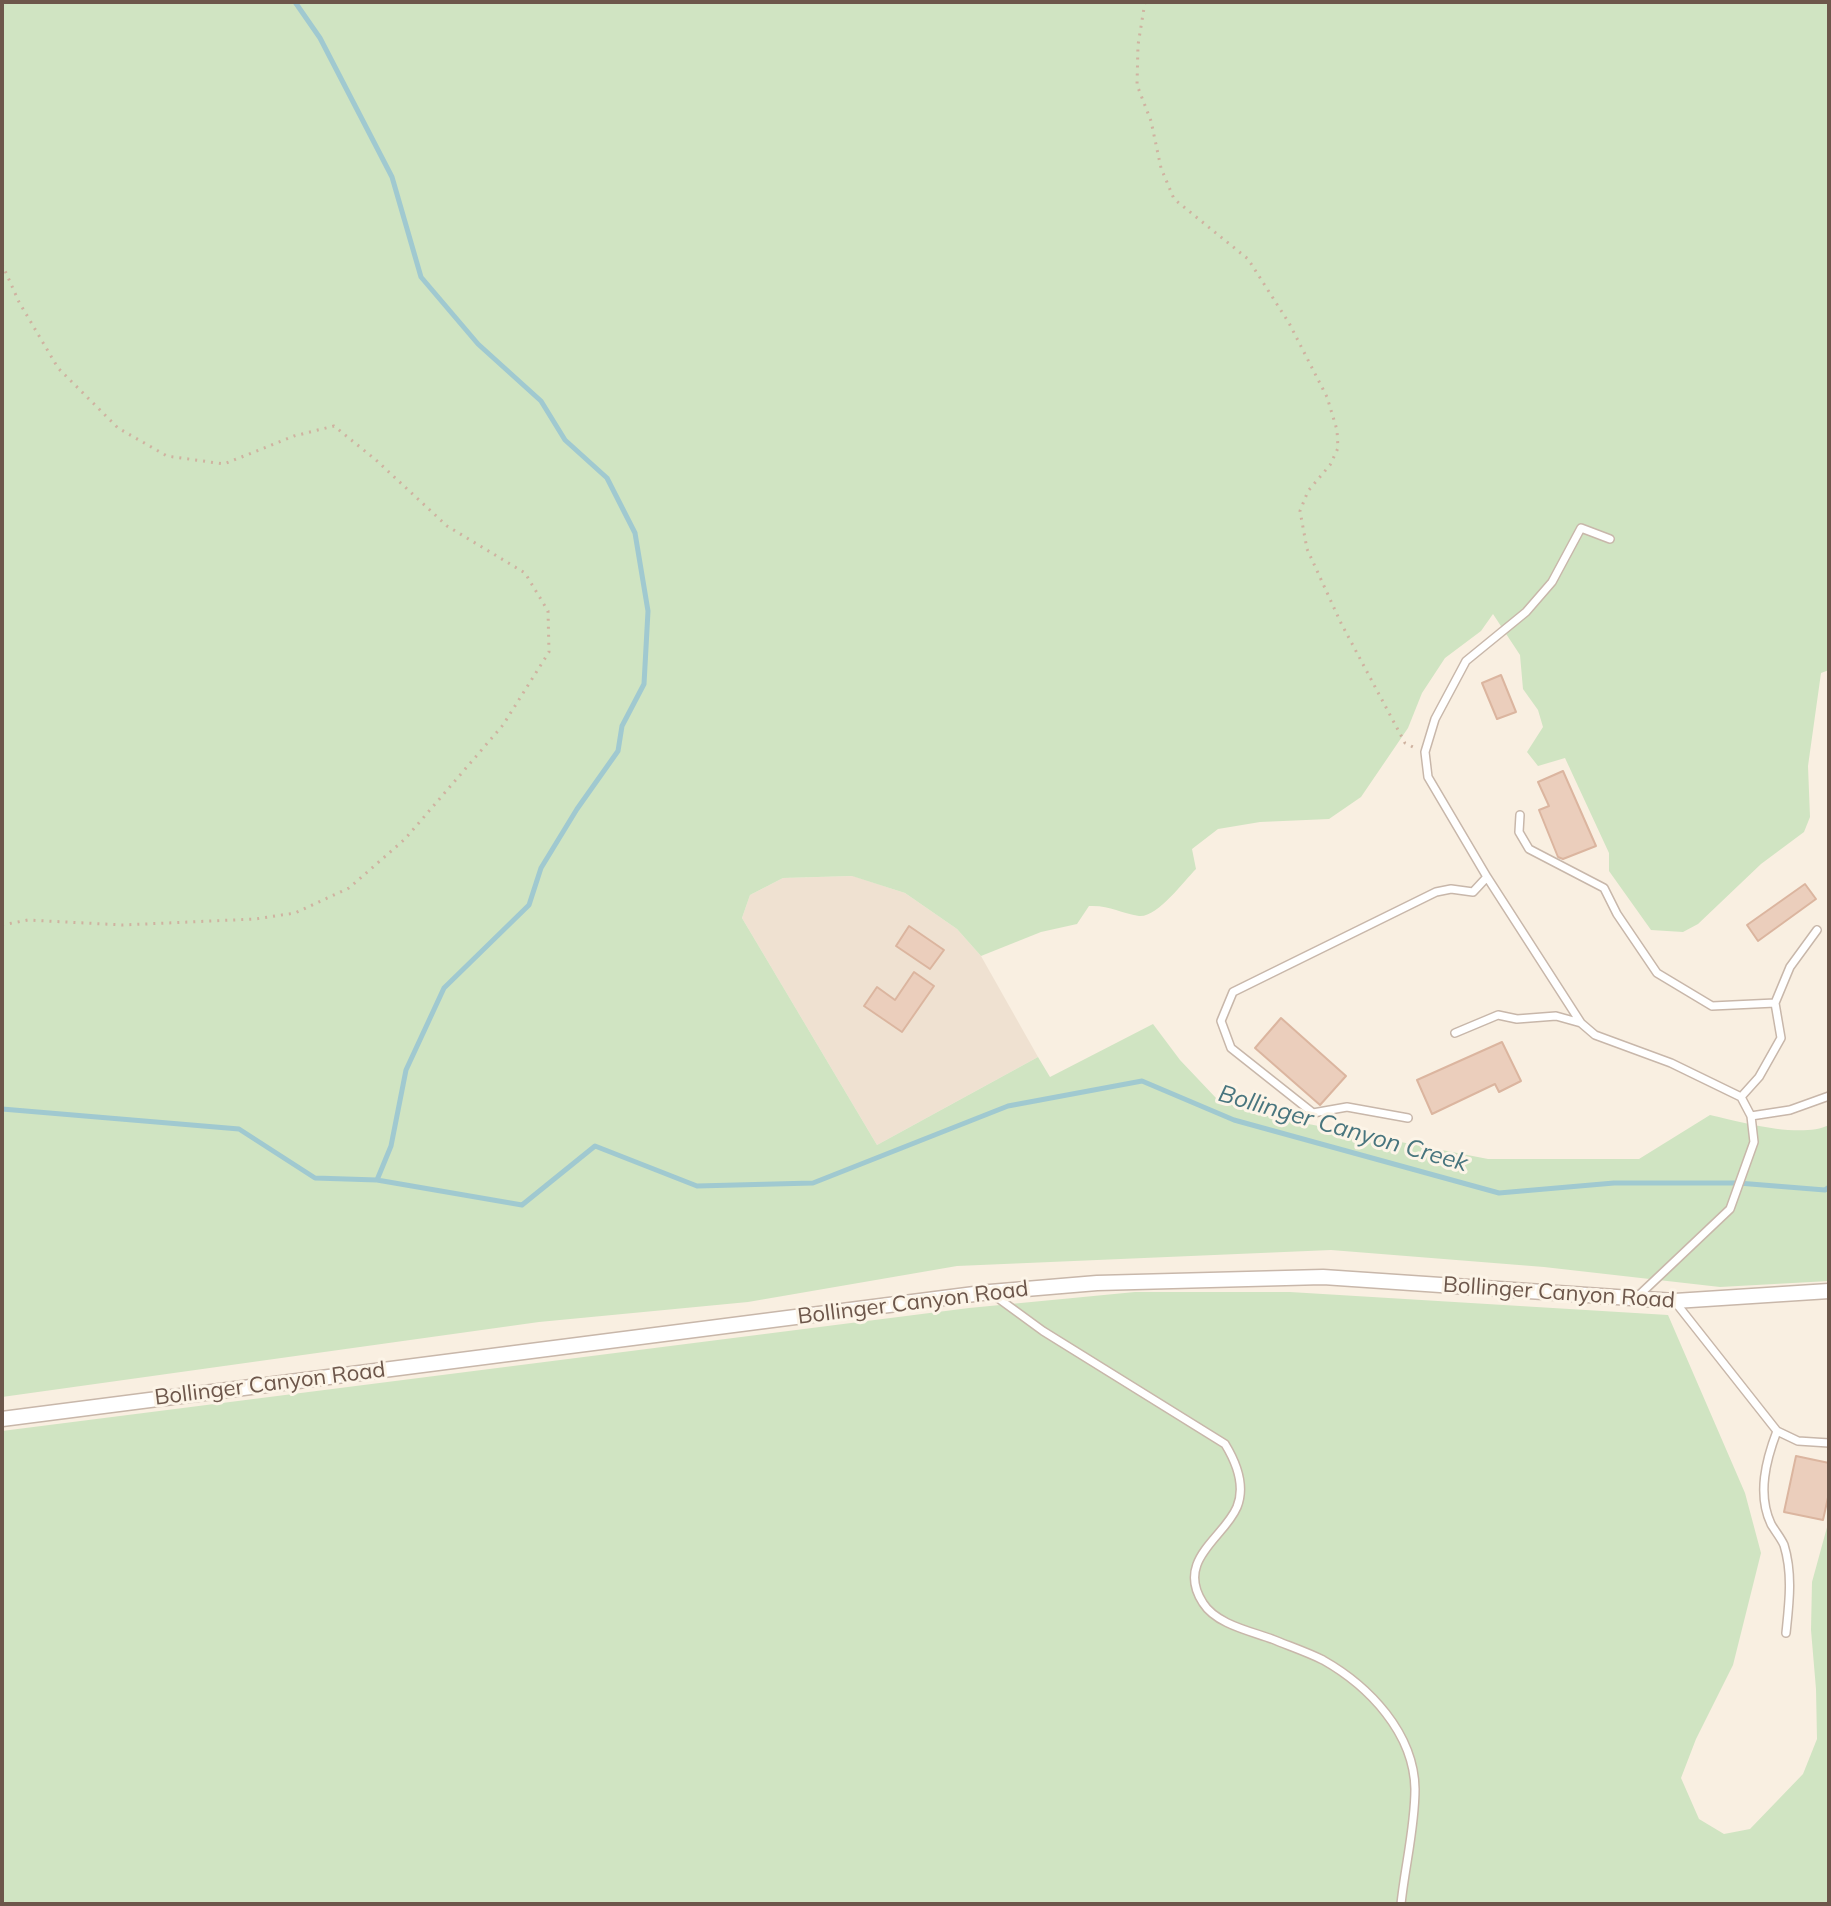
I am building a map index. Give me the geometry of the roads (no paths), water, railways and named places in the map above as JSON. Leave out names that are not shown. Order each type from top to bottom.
[{"type":"street","name":"Bollinger Canyon Road","points":[[2,1419],[990,1292],[1097,1283],[1323,1277],[1675,1301],[1829,1291]]},
{"type":"lane","points":[[1610,539],[1581,528],[1552,582],[1526,612],[1466,661],[1435,719],[1425,752],[1428,777],[1487,877],[1581,1023],[1595,1035],[1671,1063],[1741,1097],[1751,1116],[1754,1142],[1730,1209],[1634,1300]]},
{"type":"lane","points":[[1520,815],[1519,832],[1529,849],[1604,888],[1617,914],[1657,973],[1712,1006],[1775,1003]]},
{"type":"lane","points":[[1408,1118],[1347,1107],[1313,1113],[1231,1048],[1221,1021],[1233,992],[1436,892],[1451,889],[1473,892],[1487,877]]},
{"type":"lane","points":[[1741,1097],[1759,1077],[1781,1038],[1775,1003],[1790,967],[1817,930]]},
{"type":"lane","points":[[1455,1033],[1498,1015],[1517,1019],[1556,1016],[1581,1023]]},
{"type":"lane","points":[[1751,1116],[1790,1110],[1829,1096]]},
{"type":"lane","points":[[990,1292],[1043,1331],[1225,1444],[1238,1465],[1238,1506],[1209,1541],[1198,1561],[1196,1582],[1203,1603],[1218,1618],[1320,1659],[1352,1678],[1381,1708],[1393,1726],[1412,1758],[1415,1789],[1401,1904]]},
{"type":"lane","points":[[1675,1301],[1777,1431],[1798,1441],[1829,1443]]},
{"type":"lane","points":[[1777,1431],[1769,1451],[1763,1486],[1770,1521],[1783,1544],[1790,1585],[1786,1633]]},
{"type":"waterway","points":[[295,2],[320,38],[392,177],[421,277],[478,344],[541,401],[565,440],[607,478],[635,533],[648,611],[644,684],[622,726],[618,751],[541,868],[529,905],[444,988],[406,1070],[391,1146],[377,1180]]},
{"type":"waterway","name":"Bollinger Canyon Creek","points":[[2,1109],[239,1129],[315,1178],[377,1180],[522,1205],[595,1146],[697,1186],[813,1183],[1008,1106],[1142,1081],[1234,1120],[1499,1193],[1614,1183],[1738,1183],[1825,1190],[1829,1187]]}]
